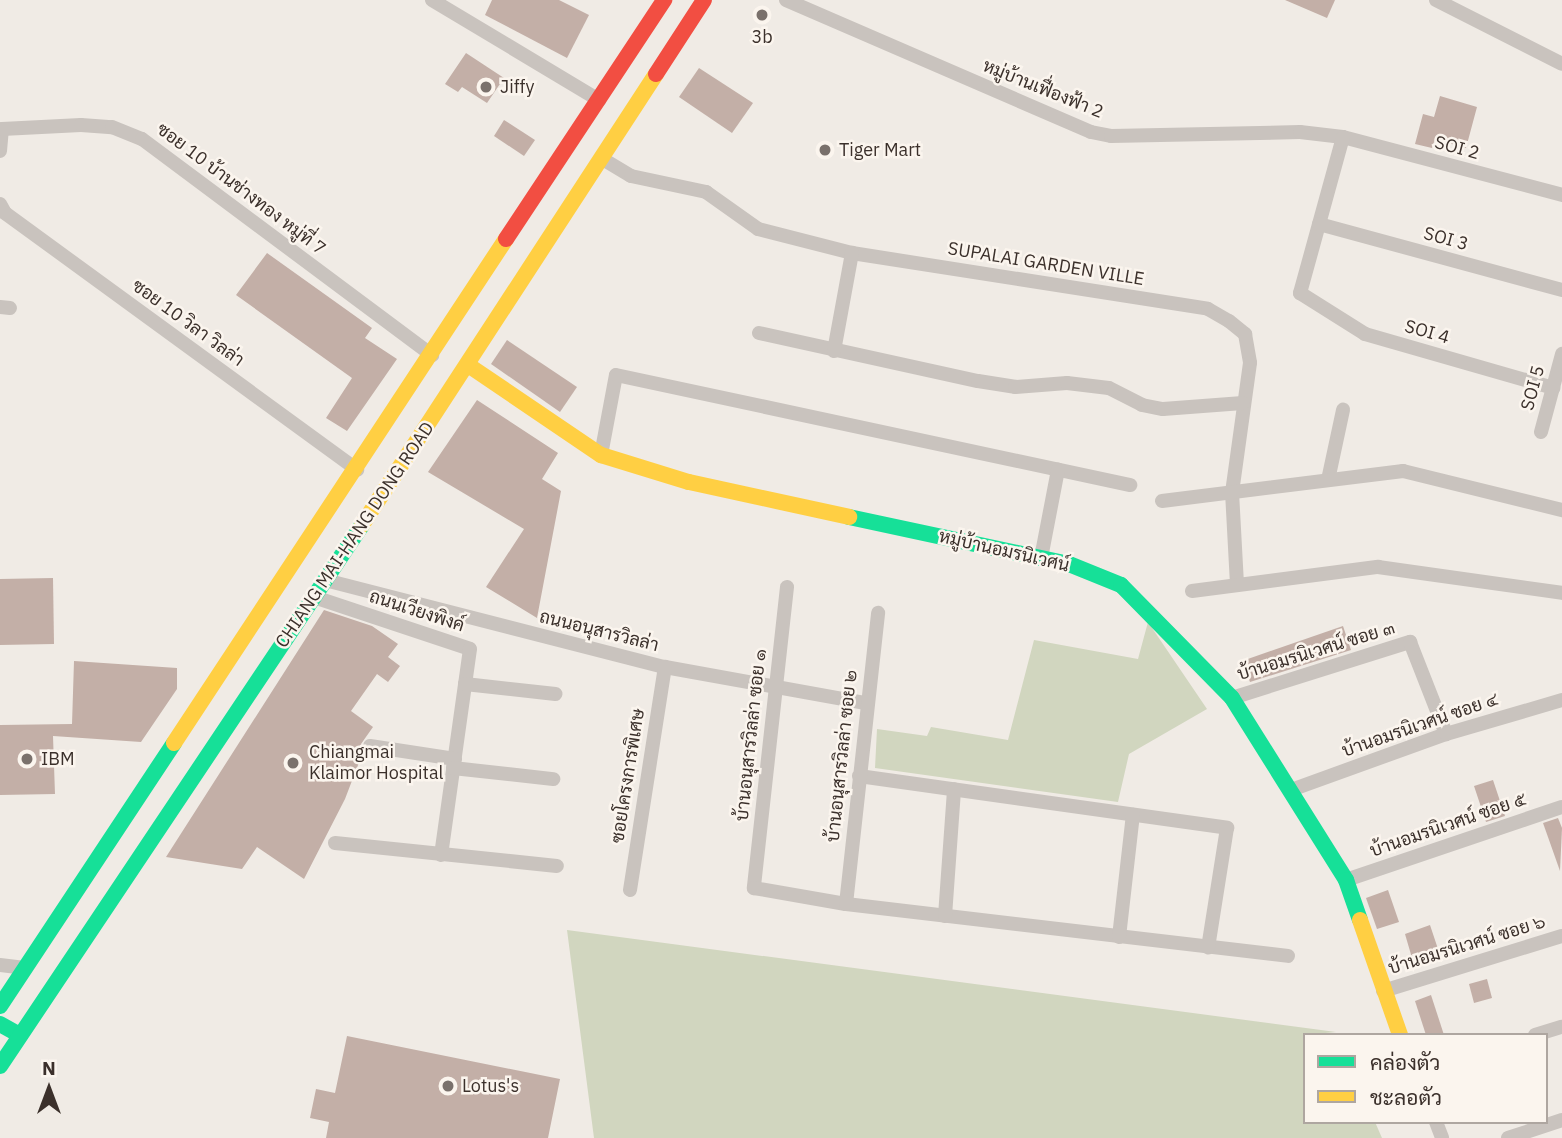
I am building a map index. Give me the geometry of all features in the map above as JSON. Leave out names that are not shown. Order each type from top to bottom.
[{"type":"main road","name":"CHIANG MAI-HANG DONG ROAD","points":[[0,1006],[367,455],[664,0]]},
{"type":"main road","name":"CHIANG MAI-HANG DONG ROAD","points":[[0,1066],[5,1046],[20,1035],[314,597],[704,0]]},
{"type":"main road","name":"หมู่บ้านอมรนิเวศน์","points":[[468,365],[601,455],[689,482],[1041,558],[1121,585],[1232,698],[1291,790],[1346,880],[1399,1033]]},
{"type":"main road","points":[[367,455],[395,475]]},
{"type":"main road","points":[[0,1024],[20,1035]]},
{"type":"street","points":[[432,0],[599,100]]},
{"type":"street","name":"หมู่บ้านเฟื่องฟ้า 2","points":[[786,0],[1091,132],[1111,135],[1300,132],[1343,137]]},
{"type":"street","points":[[1436,0],[1562,64]]},
{"type":"street","name":"ซอย 10 บ้านช่างทอง หมู่ที่ 7","points":[[2,129],[112,127],[142,139],[432,355]]},
{"type":"street","points":[[0,151],[2,129]]},
{"type":"street","points":[[1319,225],[1343,137]]},
{"type":"street","name":"SOI 2","points":[[1343,137],[1562,195]]},
{"type":"street","name":"SUPALAI GARDEN VILLE","points":[[601,159],[631,176],[706,192],[758,229],[852,253],[1208,309],[1245,334],[1250,363],[1232,492],[1237,585]]},
{"type":"street","name":"ซอย 10 วิลา วิลล่า","points":[[2,210],[357,470]]},
{"type":"street","name":"SOI 3","points":[[1319,225],[1562,290]]},
{"type":"street","name":"SOI 4","points":[[1319,225],[1300,293],[1365,334],[1553,388]]},
{"type":"street","points":[[834,351],[852,253]]},
{"type":"street","points":[[759,332],[834,351],[1015,387],[1090,385],[1163,409],[1243,403]]},
{"type":"street","name":"SOI 5","points":[[1541,432],[1562,354]]},
{"type":"street","points":[[601,455],[616,375],[1130,485]]},
{"type":"street","points":[[1328,480],[1343,410]]},
{"type":"street","points":[[1041,558],[1058,470]]},
{"type":"street","points":[[1162,501],[1328,480],[1422,472],[1562,510]]},
{"type":"street","points":[[1192,591],[1389,567],[1562,593]]},
{"type":"street","name":"ถนนอนุสารวิลล่า","points":[[325,580],[665,667],[774,689],[866,703]]},
{"type":"street","name":"บ้านอนุสารวิลล่า ซอย ๑","points":[[787,587],[754,888],[846,904]]},
{"type":"street","name":"ถนนเวียงพิงค์","points":[[314,597],[470,649],[441,855]]},
{"type":"street","name":"บ้านอนุสารวิลล่า ซอย ๒","points":[[846,904],[878,613]]},
{"type":"street","name":"บ้านอมรนิเวศน์ ซอย ๓","points":[[1232,698],[1410,642],[1446,734]]},
{"type":"street","name":"ซอยโครงการพิเศษ","points":[[630,890],[665,667]]},
{"type":"street","points":[[465,684],[555,694]]},
{"type":"street","name":"บ้านอมรนิเวศน์ ซอย ๔","points":[[1291,790],[1446,734],[1562,700]]},
{"type":"street","points":[[370,746],[553,779]]},
{"type":"street","points":[[859,776],[1227,828],[1208,948]]},
{"type":"street","points":[[945,916],[954,789]]},
{"type":"street","name":"บ้านอมรนิเวศน์ ซอย ๕","points":[[1346,880],[1562,807]]},
{"type":"street","points":[[1119,937],[1133,815]]},
{"type":"street","points":[[335,843],[557,866]]},
{"type":"street","points":[[846,904],[1288,956]]},
{"type":"street","name":"บ้านอมรนิเวศน์ ซอย ๖","points":[[1383,991],[1562,936]]},
{"type":"street","points":[[0,965],[25,968]]},
{"type":"street","points":[[1542,1033],[1562,1027]]},
{"type":"street","points":[[1508,1138],[1562,1121]]},
{"type":"green space","points":[[1148,622],[1207,709],[1129,754],[1118,802],[875,768],[877,729],[927,736],[931,727],[1008,740],[1034,640],[1138,659]]},
{"type":"green space","points":[[567,930],[1336,1032],[1303,1033],[1303,1124],[1376,1124],[1382,1138],[594,1138]]},
{"type":"building","points":[[492,0],[559,0],[589,15],[567,58],[485,15]]},
{"type":"building","points":[[1285,0],[1335,0],[1327,18]]},
{"type":"building","points":[[466,53],[504,78],[487,103],[462,87],[458,92],[445,84]]},
{"type":"building","points":[[699,68],[753,103],[732,133],[679,97]]},
{"type":"building","points":[[1440,96],[1477,107],[1466,148],[1435,139],[1432,148],[1415,144],[1423,114],[1434,117]]},
{"type":"building","points":[[504,120],[535,140],[524,156],[494,136]]},
{"type":"building","points":[[267,253],[372,328],[365,338],[397,359],[347,431],[326,418],[352,378],[236,295]]},
{"type":"building","points":[[507,340],[577,387],[560,412],[491,364]]},
{"type":"building","points":[[477,400],[558,453],[542,479],[561,491],[537,618],[486,587],[524,529],[428,472]]},
{"type":"building","points":[[53,578],[54,644],[0,645],[0,579]]},
{"type":"building","name":"Chiangmai Klaimor Hospital","points":[[324,610],[372,626],[398,644],[388,657],[400,666],[388,682],[377,674],[351,711],[373,727],[361,744],[363,752],[345,799],[304,879],[257,847],[242,869],[166,857]]},
{"type":"building","points":[[1343,626],[1351,650],[1250,682],[1242,661]]},
{"type":"building","points":[[74,661],[177,668],[177,689],[141,742],[53,736],[55,794],[0,795],[0,725],[72,724]]},
{"type":"building","points":[[1493,780],[1505,816],[1486,822],[1474,786]]},
{"type":"building","points":[[1558,818],[1562,828],[1560,871],[1543,823]]},
{"type":"building","points":[[1388,890],[1399,922],[1377,929],[1366,898]]},
{"type":"building","points":[[1430,925],[1438,949],[1412,958],[1405,934]]},
{"type":"building","points":[[1487,979],[1492,998],[1474,1003],[1469,984]]},
{"type":"building","points":[[1431,995],[1443,1033],[1425,1033],[1415,1001]]},
{"type":"building","name":"Lotus's","points":[[347,1036],[560,1079],[548,1138],[326,1138],[329,1122],[310,1118],[316,1089],[335,1093]]},
{"type":"traffic: fast","points":[[849,517],[1069,564],[1121,585],[1232,698],[1346,880],[1360,920]]},
{"type":"traffic: fast","points":[[0,1066],[362,525]]},
{"type":"traffic: fast","points":[[0,1006],[174,743]]},
{"type":"traffic: fast","points":[[0,1024],[20,1035]]},
{"type":"traffic: slow","points":[[362,525],[656,74]]},
{"type":"traffic: slow","points":[[174,743],[506,239]]},
{"type":"traffic: slow","points":[[468,365],[601,455],[689,482],[849,517]]},
{"type":"traffic: slow","points":[[1360,920],[1399,1033]]},
{"type":"traffic: jam","points":[[506,239],[664,0]]},
{"type":"traffic: jam","points":[[656,74],[704,0]]},
{"type":"place","name":"3b","points":[[762,15]]},
{"type":"place","name":"Jiffy","points":[[486,87]]},
{"type":"place","name":"Tiger Mart","points":[[825,150]]},
{"type":"place","name":"IBM","points":[[27,759]]},
{"type":"place","name":"Chiangmai Klaimor Hospital","points":[[293,763]]},
{"type":"place","name":"Lotus's","points":[[448,1086]]}]
